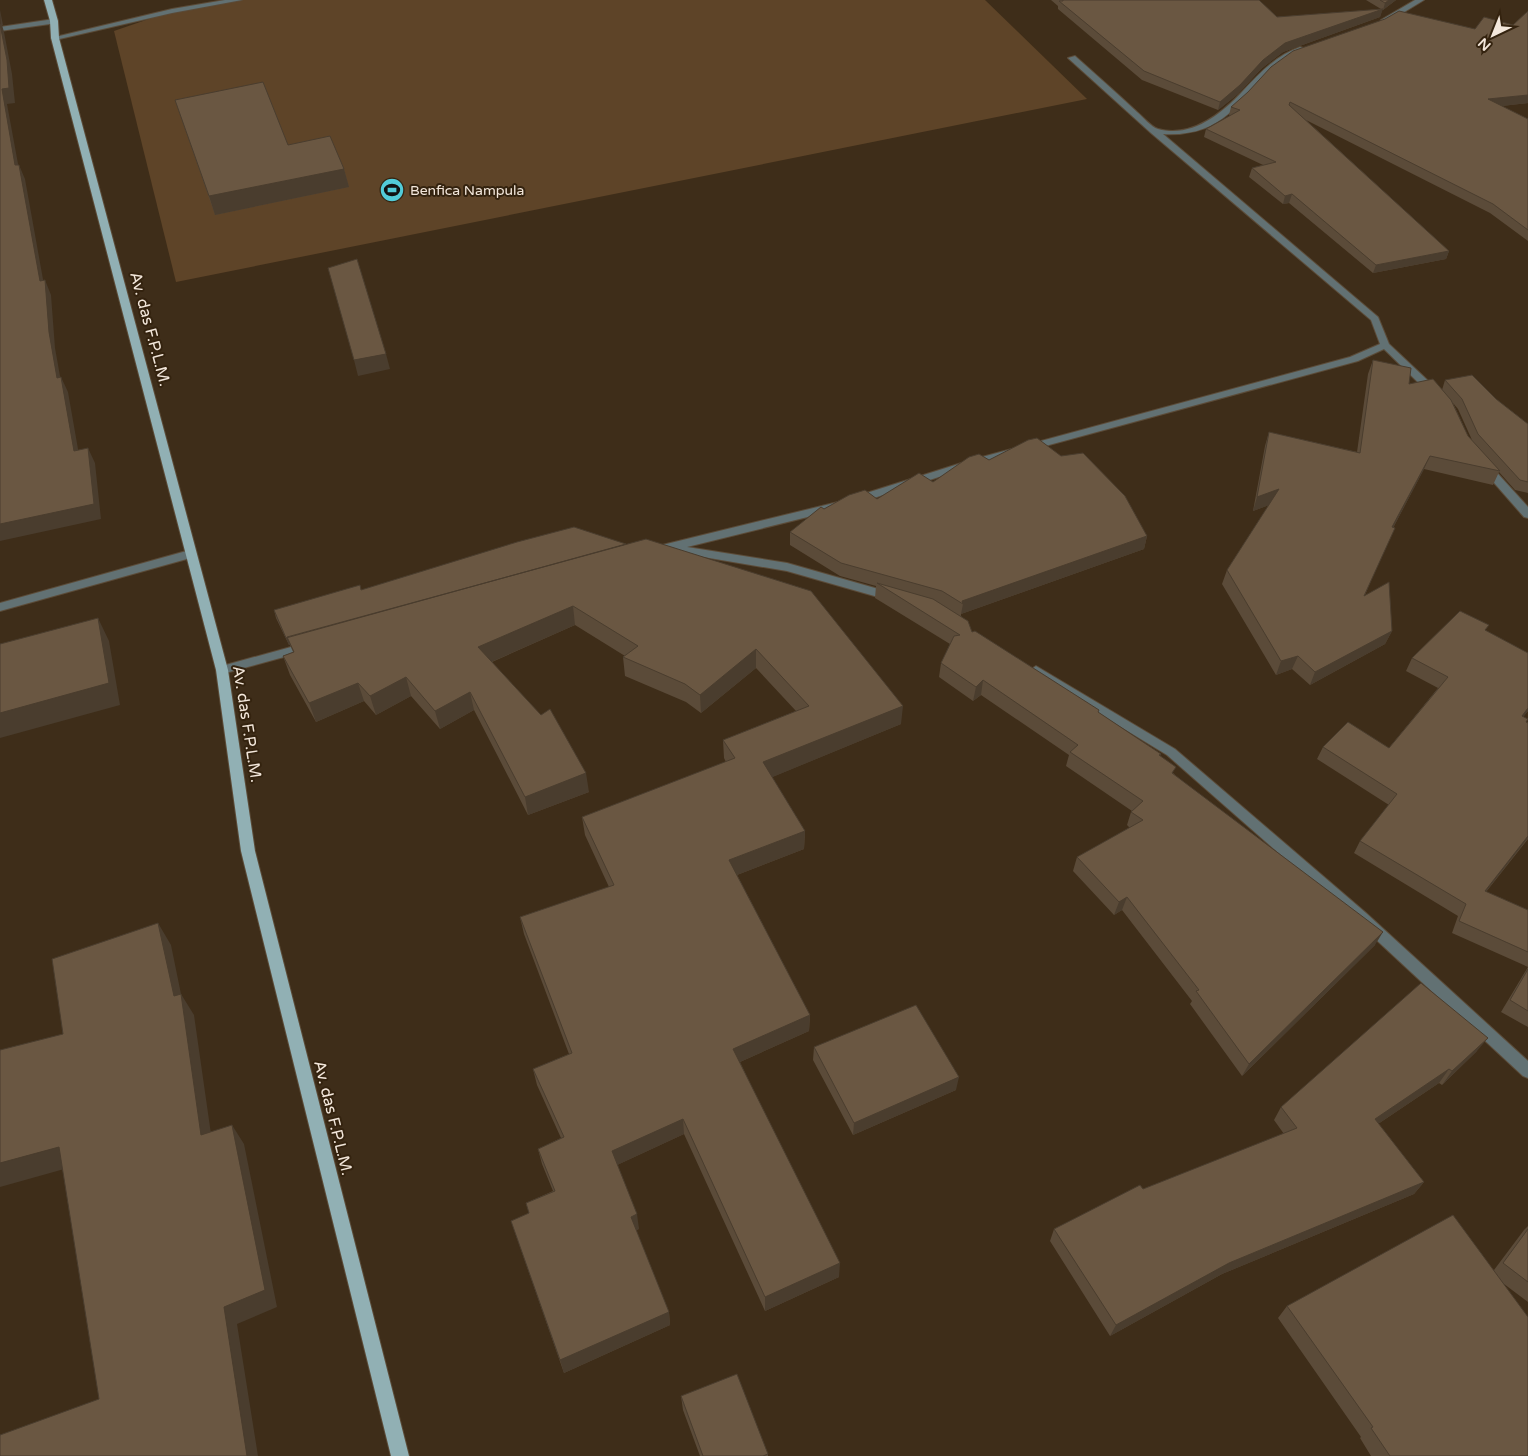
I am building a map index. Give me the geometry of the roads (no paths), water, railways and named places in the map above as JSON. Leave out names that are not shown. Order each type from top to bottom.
[{"type":"main road","name":"Av. das F.P.L.M.","points":[[48,0],[54,21],[55,38],[222,670],[248,851],[400,1456]]},
{"type":"street","points":[[55,38],[170,8],[238,0]]},
{"type":"street","points":[[1379,23],[1420,0]]},
{"type":"street","points":[[0,29],[54,21]]},
{"type":"street","points":[[1154,130],[1174,132],[1200,128],[1217,118],[1242,97],[1265,72],[1287,55],[1312,46]]},
{"type":"street","points":[[1072,58],[1374,319],[1385,345],[1442,400]]},
{"type":"street","points":[[646,553],[840,504],[975,462],[1354,360],[1385,345]]},
{"type":"street","points":[[1480,460],[1528,514]]},
{"type":"street","points":[[666,548],[787,567],[908,601]]},
{"type":"street","points":[[0,607],[190,554]]},
{"type":"street","points":[[222,670],[319,643]]},
{"type":"street","points":[[1028,666],[1171,752],[1361,917],[1528,1071]]},
{"type":"place","name":"Benfica Nampula","points":[[392,190]]}]
